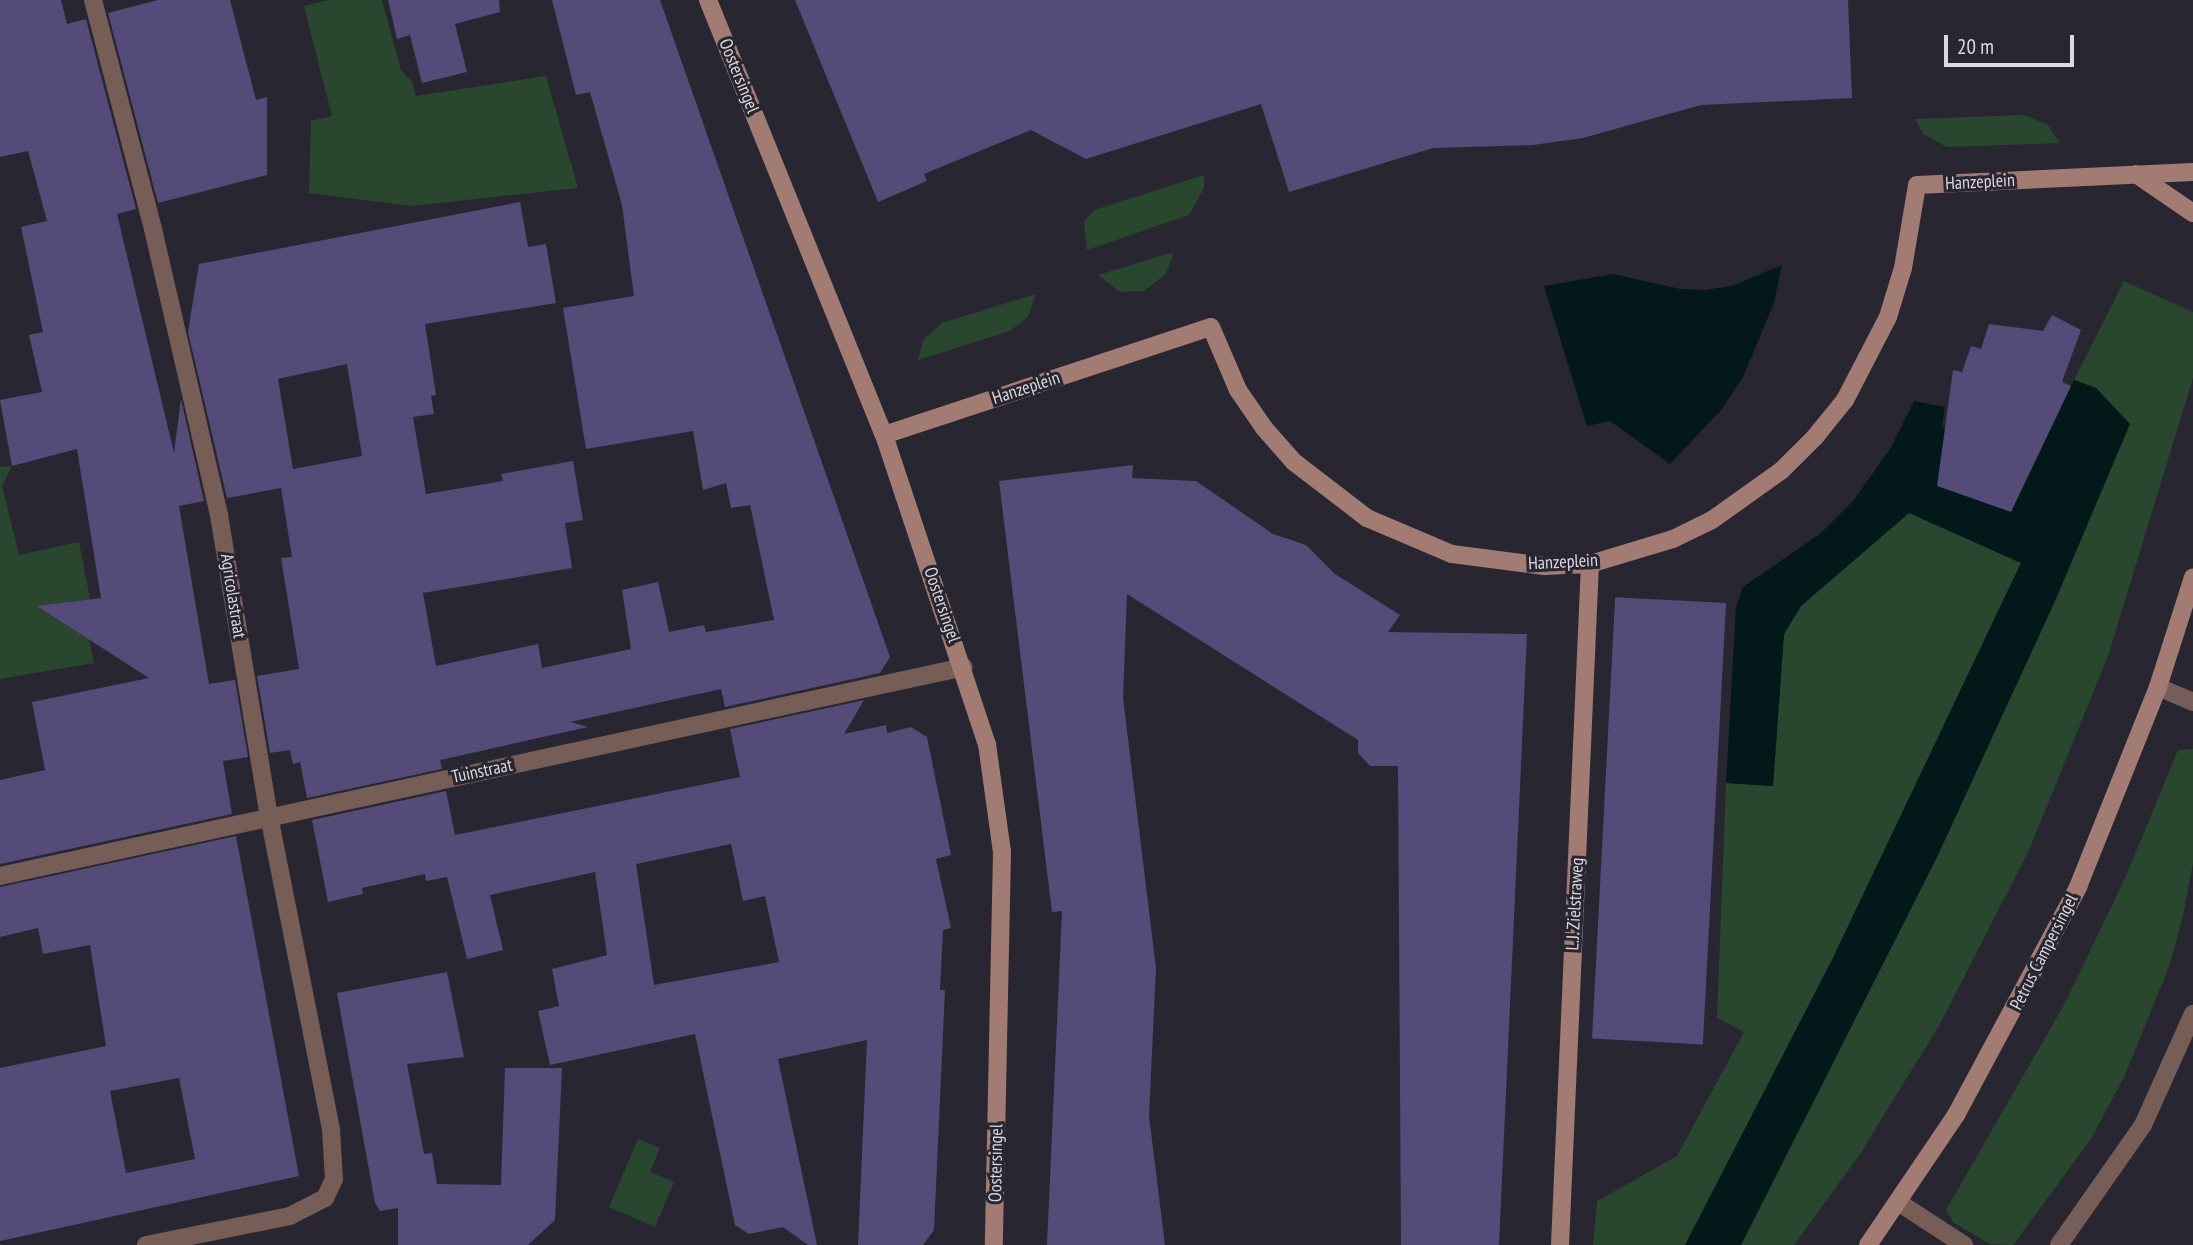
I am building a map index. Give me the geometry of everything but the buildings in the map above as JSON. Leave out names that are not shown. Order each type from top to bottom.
[{"type":"street","name":"Agricolastraat","points":[[93,0],[153,229],[219,515],[269,816],[331,1130],[334,1179],[325,1198],[290,1216],[146,1245]]},
{"type":"street","name":"Oostersingel","points":[[708,0],[884,435],[988,744],[1002,852],[994,1245]]},
{"type":"street","name":"Hanzeplein","points":[[884,435],[1211,327],[1238,390],[1264,428],[1294,462],[1367,518],[1452,554],[1544,566],[1590,564],[1673,539],[1712,520],[1782,470],[1815,436],[1845,400],[1888,317],[1903,268],[1917,185],[2193,172]]},
{"type":"street","points":[[2136,174],[2193,213]]},
{"type":"street","name":"L.J. Zielstraweg","points":[[1560,1245],[1590,564]]},
{"type":"street","name":"Petrus Campersingel","points":[[1868,1245],[1956,1115],[2046,952],[2106,821],[2158,687],[2193,577]]},
{"type":"street","name":"Tuinstraat","points":[[0,876],[964,667]]},
{"type":"street","points":[[2158,687],[2193,702]]},
{"type":"street","points":[[2059,1245],[2143,1125],[2193,1014]]},
{"type":"street","points":[[1898,1202],[1964,1245]]},
{"type":"green space","points":[[329,0],[382,0],[401,70],[412,82],[416,96],[546,76],[578,188],[412,206],[309,193],[311,121],[332,116],[304,6]]},
{"type":"green space","points":[[2024,115],[2047,124],[2060,143],[1947,147],[1923,134],[1915,119]]},
{"type":"green space","points":[[1204,175],[1204,188],[1189,215],[1087,250],[1084,221],[1094,210]]},
{"type":"green space","points":[[1174,252],[1166,274],[1144,291],[1120,292],[1098,275]]},
{"type":"green space","points":[[2124,281],[2193,312],[2193,378],[2108,656],[2029,850],[1940,1024],[1860,1154],[1794,1245],[1741,1245],[1937,857],[2055,601],[2129,424],[2096,388],[2074,380]]},
{"type":"green space","points":[[1036,294],[1028,317],[1010,331],[918,360],[923,340],[942,323]]},
{"type":"green space","points":[[12,466],[2,486],[19,555],[79,542],[90,599],[70,602],[65,609],[68,626],[87,629],[94,663],[0,679],[0,467]]},
{"type":"green space","points":[[1909,512],[2021,563],[1833,958],[1685,1245],[1593,1245],[1597,1201],[1677,1156],[1744,1032],[1717,1018],[1726,783],[1773,786],[1784,634],[1801,606]]},
{"type":"green space","points":[[2193,749],[2193,863],[2182,920],[2169,967],[2124,1077],[2091,1139],[2013,1245],[1990,1244],[1954,1223],[1946,1210],[2065,1003],[2126,876],[2178,750]]},
{"type":"green space","points":[[638,1139],[660,1148],[650,1172],[674,1182],[655,1227],[609,1207]]},
{"type":"shaded area","points":[[1782,265],[1774,303],[1743,377],[1722,409],[1670,464],[1610,421],[1587,426],[1544,286],[1614,274],[1680,289],[1705,290],[1732,286]]},
{"type":"shaded area","points":[[2074,380],[2096,388],[2130,424],[2055,601],[1937,857],[1741,1245],[1685,1245],[1833,958],[2021,563],[1909,513],[1801,606],[1784,634],[1773,786],[1726,783],[1736,607],[1743,587],[1821,533],[1853,501],[1890,449],[1914,401],[1945,407],[1942,426],[2011,511]]}]
